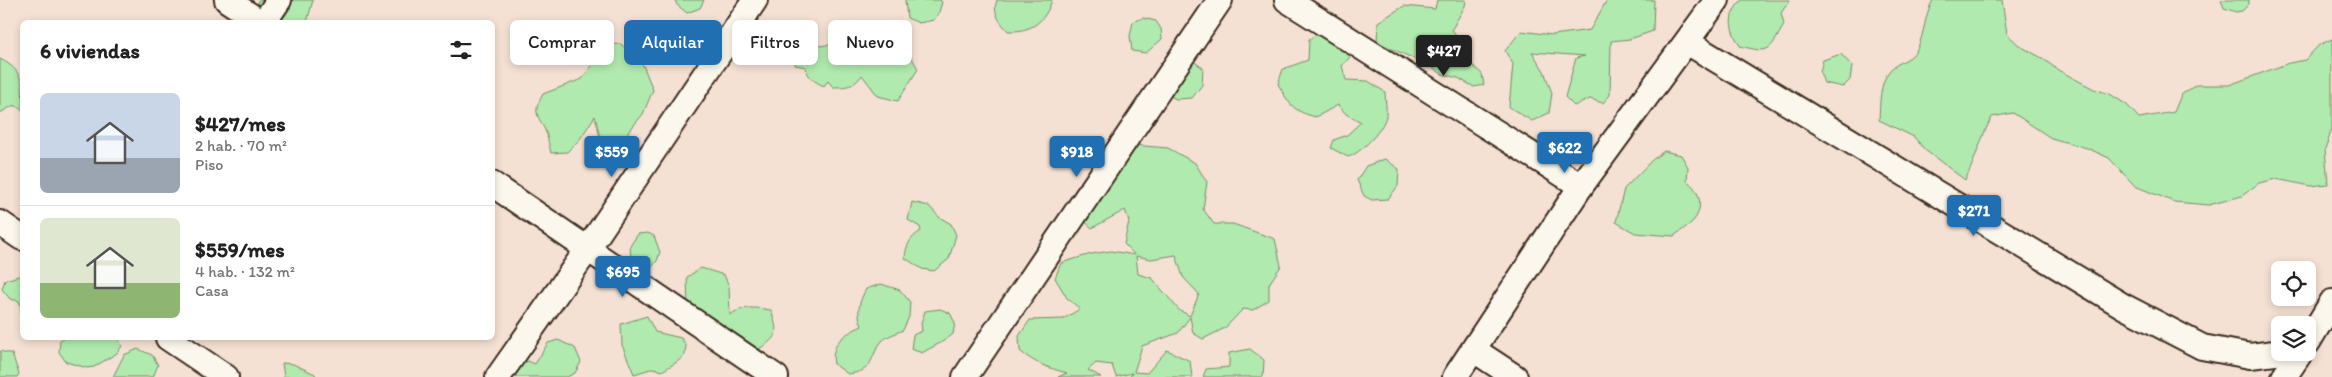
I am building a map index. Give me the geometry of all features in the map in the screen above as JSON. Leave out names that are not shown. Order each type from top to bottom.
[{"type":"street","points":[[227,0],[257,20]]},
{"type":"street","points":[[265,20],[279,0]]},
{"type":"street","points":[[498,377],[587,250],[755,0]]},
{"type":"street","points":[[965,377],[1220,0]]},
{"type":"street","points":[[1287,0],[1581,186]]},
{"type":"street","points":[[1455,377],[1581,186],[1717,0]]},
{"type":"street","points":[[1687,42],[2124,306],[2202,347],[2250,356],[2271,353]]},
{"type":"street","points":[[495,186],[776,377]]},
{"type":"street","points":[[0,223],[20,237]]},
{"type":"street","points":[[2316,329],[2332,302]]},
{"type":"street","points":[[171,340],[226,377]]},
{"type":"street","points":[[1474,350],[1515,377]]},
{"type":"street","points":[[2284,377],[2295,361]]},
{"type":"green space","points":[[258,0],[313,0],[308,20],[273,20],[257,10]]},
{"type":"green space","points":[[675,0],[704,0],[700,8],[687,13],[677,5]]},
{"type":"green space","points":[[905,0],[940,0],[942,2],[934,20],[919,23],[907,18]]},
{"type":"green space","points":[[997,0],[1052,0],[1041,20],[1036,24],[1024,30],[1008,31],[996,13]]},
{"type":"green space","points":[[1437,0],[1466,0],[1465,6],[1452,29],[1470,63],[1482,74],[1484,85],[1474,87],[1458,78],[1442,74],[1430,66],[1377,42],[1378,22],[1404,6],[1435,9]]},
{"type":"green space","points":[[1607,0],[1654,0],[1653,31],[1630,39],[1611,41],[1610,95],[1603,103],[1590,99],[1574,106],[1565,97],[1576,58],[1585,56],[1532,52],[1544,71],[1552,93],[1549,113],[1532,121],[1509,107],[1513,64],[1505,51],[1521,31],[1553,35],[1590,30]]},
{"type":"green space","points":[[1742,0],[1790,0],[1781,13],[1784,25],[1772,45],[1764,50],[1740,46],[1734,34],[1731,23],[1732,17]]},
{"type":"green space","points":[[1933,0],[2002,0],[2007,34],[2020,46],[2042,58],[2058,70],[2094,89],[2110,94],[2127,105],[2139,118],[2174,112],[2181,95],[2196,85],[2229,85],[2289,63],[2305,60],[2319,45],[2332,39],[2332,129],[2325,149],[2328,184],[2311,186],[2276,179],[2259,183],[2242,196],[2209,205],[2174,202],[2135,186],[2109,158],[2087,148],[2051,138],[2013,113],[1992,117],[1965,180],[1925,150],[1914,137],[1879,120],[1881,94],[1886,75],[1893,67],[1915,53],[1920,43]]},
{"type":"green space","points":[[2221,0],[2249,0],[2249,4],[2242,11],[2236,12],[2224,8]]},
{"type":"green space","points":[[1143,18],[1156,21],[1161,29],[1162,39],[1146,53],[1132,51],[1130,36],[1133,22]]},
{"type":"green space","points":[[1325,30],[1355,51],[1342,66],[1346,80],[1368,81],[1385,92],[1386,116],[1381,127],[1365,146],[1348,157],[1331,148],[1334,140],[1347,135],[1361,122],[1346,114],[1338,105],[1316,117],[1302,112],[1292,106],[1278,84],[1283,69],[1308,60],[1309,39]]},
{"type":"green space","points":[[614,44],[621,44],[624,47],[624,65],[643,65],[653,90],[643,114],[608,157],[601,142],[595,116],[580,139],[567,152],[551,153],[546,133],[537,112],[543,94],[582,79],[592,65],[614,65]]},
{"type":"green space","points":[[818,45],[828,45],[828,65],[912,65],[912,58],[918,69],[898,101],[878,96],[862,75],[856,82],[849,85],[833,87],[828,81],[824,86],[812,79],[806,67],[795,65],[818,65]]},
{"type":"green space","points":[[1841,54],[1852,66],[1850,80],[1843,87],[1824,83],[1820,72],[1823,60]]},
{"type":"green space","points":[[1189,58],[1203,68],[1202,85],[1192,98],[1176,99],[1168,95]]},
{"type":"green space","points":[[0,59],[14,69],[20,78],[20,109],[14,105],[0,113]]},
{"type":"green space","points":[[1132,145],[1168,148],[1195,163],[1207,182],[1203,209],[1214,224],[1233,224],[1275,239],[1281,266],[1269,284],[1269,300],[1253,310],[1243,309],[1225,328],[1203,339],[1193,333],[1190,317],[1178,333],[1142,346],[1134,372],[1147,373],[1167,350],[1190,361],[1192,377],[1130,377],[1132,373],[1116,377],[1112,365],[1096,363],[1088,370],[1101,377],[1058,377],[1067,373],[1042,365],[1025,355],[1020,351],[1019,336],[1030,320],[1063,319],[1080,309],[1067,298],[1055,278],[1061,263],[1091,254],[1111,251],[1135,255],[1124,244],[1129,221],[1125,210],[1092,228],[1077,214]],"holes":[[[1176,255],[1183,277],[1199,294],[1190,316],[1179,310],[1152,278],[1138,274],[1136,256],[1151,259]]]},
{"type":"green space","points":[[1664,151],[1681,155],[1688,167],[1687,181],[1698,194],[1699,210],[1694,220],[1674,236],[1635,233],[1616,222],[1624,189],[1652,160]]},
{"type":"green space","points":[[1385,159],[1399,169],[1398,186],[1388,199],[1372,200],[1364,196],[1357,180],[1366,166]]},
{"type":"green space","points":[[912,202],[929,206],[939,217],[951,224],[956,235],[949,259],[934,271],[922,269],[905,258],[909,242],[921,231],[920,227],[908,220]]},
{"type":"green space","points":[[648,233],[654,236],[660,252],[657,261],[650,269],[637,268],[631,259],[630,246],[638,234]]},
{"type":"green space","points":[[701,268],[724,275],[729,286],[730,315],[745,308],[771,310],[776,333],[771,341],[759,349],[741,346],[724,327],[714,326],[688,308],[687,277]]},
{"type":"green space","points":[[20,276],[20,304],[19,301],[10,299],[2,289],[5,280]]},
{"type":"green space","points":[[881,284],[900,290],[910,302],[909,317],[903,330],[882,341],[867,367],[848,374],[834,364],[834,350],[844,336],[862,326],[859,307],[866,289]]},
{"type":"green space","points":[[940,309],[950,313],[955,323],[953,334],[922,353],[911,349],[913,335],[922,331],[921,323],[925,311]]},
{"type":"green space","points":[[647,316],[655,332],[681,338],[686,345],[685,355],[662,371],[654,368],[634,374],[622,345],[621,324]]},
{"type":"green space","points":[[60,340],[119,340],[122,346],[117,353],[94,367],[87,368],[66,362],[59,352]]},
{"type":"green space","points":[[558,340],[575,348],[581,362],[575,373],[567,377],[508,377],[517,366],[528,361],[535,364],[548,343]]},
{"type":"green space","points":[[138,349],[152,355],[158,365],[153,377],[113,377],[124,355]]},
{"type":"green space","points":[[1250,349],[1264,360],[1263,377],[1203,377],[1206,369],[1229,367],[1229,353]]},
{"type":"green space","points":[[0,351],[12,354],[19,374],[17,377],[0,377]]},
{"type":"green space","points":[[282,363],[293,364],[315,374],[316,377],[284,377]]}]
